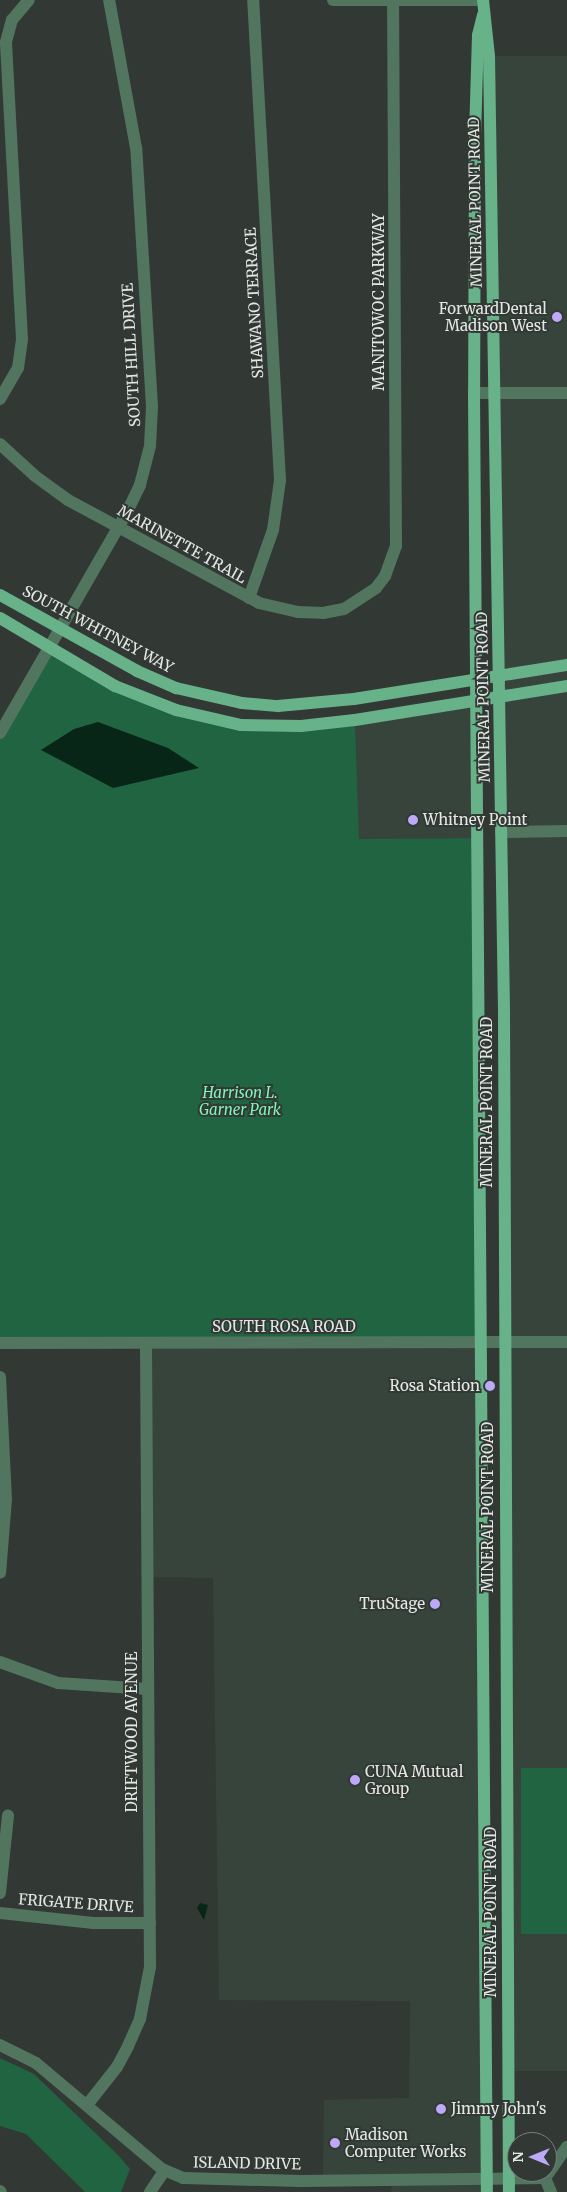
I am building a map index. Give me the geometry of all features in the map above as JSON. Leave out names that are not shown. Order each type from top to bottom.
[{"type":"main road","name":"MINERAL POINT ROAD","points":[[483,6],[489,56],[501,832],[508,2186]]},
{"type":"main road","name":"MINERAL POINT ROAD","points":[[483,6],[478,35],[475,136],[474,394],[478,678],[487,2186]]},
{"type":"main road","name":"SOUTH WHITNEY WAY","points":[[0,595],[137,671],[176,688],[242,703],[308,704],[567,665]]},
{"type":"main road","points":[[0,618],[115,686],[160,705],[241,725],[301,726],[567,686]]},
{"type":"street","points":[[0,399],[18,368],[22,339],[6,42],[12,20],[29,0]]},
{"type":"street","name":"SOUTH HILL DRIVE","points":[[1,728],[118,527],[145,468],[150,446],[152,406],[136,148],[109,0]]},
{"type":"street","name":"SHAWANO TERRACE","points":[[249,598],[273,530],[280,480],[253,0]]},
{"type":"street","points":[[333,0],[476,0]]},
{"type":"street","name":"MANITOWOC PARKWAY","points":[[367,596],[385,576],[396,546],[393,1]]},
{"type":"street","points":[[474,394],[567,392]]},
{"type":"street","name":"MARINETTE TRAIL","points":[[0,444],[50,487],[118,527],[249,598],[277,608],[323,613],[344,609],[367,596]]},
{"type":"street","points":[[501,832],[567,831]]},
{"type":"street","name":"SOUTH ROSA ROAD","points":[[0,1342],[503,1344],[567,1342]]},
{"type":"street","name":"DRIFTWOOD AVENUE","points":[[87,2105],[117,2067],[140,2020],[150,1967],[146,1343]]},
{"type":"street","points":[[0,1378],[6,1499],[0,1573]]},
{"type":"street","points":[[0,1662],[58,1684],[148,1689]]},
{"type":"street","points":[[0,1893],[8,1815]]},
{"type":"street","name":"FRIGATE DRIVE","points":[[0,1913],[94,1922],[150,1923]]},
{"type":"street","name":"ISLAND DRIVE","points":[[0,2045],[36,2063],[164,2171],[197,2180],[487,2186],[508,2186],[526,2182]]},
{"type":"street","points":[[557,2161],[567,2147]]},
{"type":"street","points":[[150,2192],[164,2171]]},
{"type":"shaded area","points":[[489,56],[567,56],[567,2071],[508,2071]]},
{"type":"shaded area","points":[[478,700],[479,838],[359,839],[355,720]]},
{"type":"shaded area","points":[[98,722],[168,748],[199,768],[113,788],[41,750],[74,729]]},
{"type":"shaded area","points":[[146,1343],[482,1344],[487,2192],[391,2192],[392,2181],[323,2180],[324,2100],[409,2098],[410,2001],[219,2000],[213,1578],[147,1577]]},
{"type":"shaded area","points":[[200,1903],[208,1905],[204,1920],[197,1908]]},
{"type":"green space","name":"Harrison L. Garner Park","points":[[49,646],[115,686],[241,725],[355,720],[359,839],[479,838],[482,1344],[0,1343],[0,725]]},
{"type":"green space","points":[[521,1768],[567,1768],[567,1934],[521,1934]]},
{"type":"green space","points":[[0,2058],[34,2074],[119,2156],[130,2169],[121,2192],[85,2192],[26,2134],[0,2126]]},
{"type":"place","name":"ForwardDental Madison West","points":[[557,317]]},
{"type":"place","name":"Whitney Point","points":[[413,820]]},
{"type":"place","name":"Rosa Station","points":[[490,1386]]},
{"type":"place","name":"TruStage","points":[[435,1604]]},
{"type":"place","name":"CUNA Mutual Group","points":[[355,1780]]},
{"type":"place","name":"Jimmy John's","points":[[441,2109]]},
{"type":"place","name":"Madison Computer Works","points":[[335,2143]]}]
